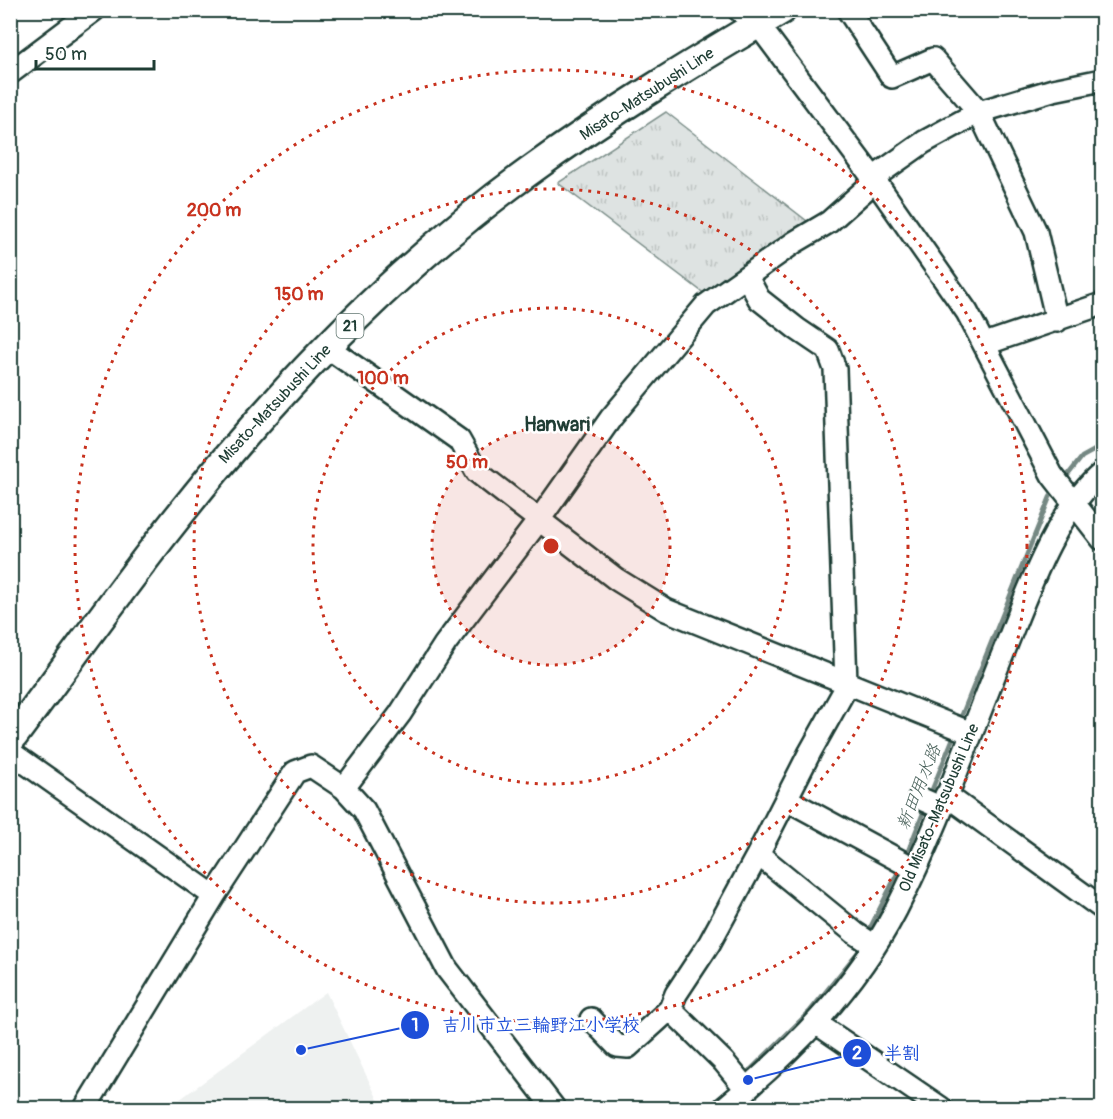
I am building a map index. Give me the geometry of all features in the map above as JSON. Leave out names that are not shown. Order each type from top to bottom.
[{"type":"main road","name":"Misato-Matsubushi Line","points":[[10,741],[158,542],[218,466],[327,347],[410,269],[526,174],[640,96],[749,17],[782,10]]},
{"type":"street","points":[[10,74],[94,10]]},
{"type":"street","points":[[848,10],[892,77],[933,59],[979,112],[1036,231],[1057,321]]},
{"type":"street","points":[[749,17],[874,180],[967,312],[1052,475],[1102,539]]},
{"type":"street","points":[[344,788],[400,714],[445,644],[539,520],[611,418],[706,305],[795,242],[829,222],[874,180],[924,142],[979,112],[1053,90],[1102,80]]},
{"type":"street","points":[[591,1019],[617,1046],[628,1047],[670,1009],[676,994],[709,944],[758,854],[847,683],[835,369],[828,350],[759,299],[747,277]]},
{"type":"street","points":[[985,344],[1102,304]]},
{"type":"street","points":[[327,347],[459,440],[477,472],[616,579],[666,610],[960,728]]},
{"type":"street","name":"Old Misato-Matsubushi Line","points":[[724,1108],[740,1082],[816,1023],[845,988],[866,940],[895,912],[906,864],[935,801],[960,728],[1026,596],[1070,499],[1102,473]]},
{"type":"street","points":[[10,752],[214,896]]},
{"type":"street","points":[[85,1108],[214,896],[296,772],[311,766],[344,788],[364,810],[447,969],[554,1108]]},
{"type":"street","points":[[786,799],[906,864]]},
{"type":"street","points":[[935,801],[1102,908]]},
{"type":"street","points":[[758,854],[866,940]]},
{"type":"street","points":[[670,1009],[740,1082]]},
{"type":"street","points":[[816,1023],[941,1108]]},
{"type":"shaded area","points":[[326,992],[382,1108],[168,1108]]},
{"type":"green space","points":[[666,112],[807,221],[705,294],[558,183]]},
{"type":"waterway","name":"新田用水路","points":[[1064,480],[1082,457],[1102,446]]},
{"type":"waterway","name":"新田用水路","points":[[959,722],[1050,497],[1056,489]]},
{"type":"waterway","name":"新田用水路","points":[[929,797],[955,733]]},
{"type":"waterway","name":"新田用水路","points":[[906,856],[925,808]]},
{"type":"waterway","name":"新田用水路","points":[[867,934],[901,866]]},
{"type":"waterway","name":"新田用水路","points":[[744,1076],[810,1011],[862,944]]},
{"type":"waterway","name":"新田用水路","points":[[709,1108],[718,1100]]},
{"type":"place","name":"吉川市立三輪野江小学校","points":[[301,1050]]},
{"type":"place","name":"半割","points":[[748,1080]]},
{"type":"district","name":"Hanwari","points":[[557,424]]}]
